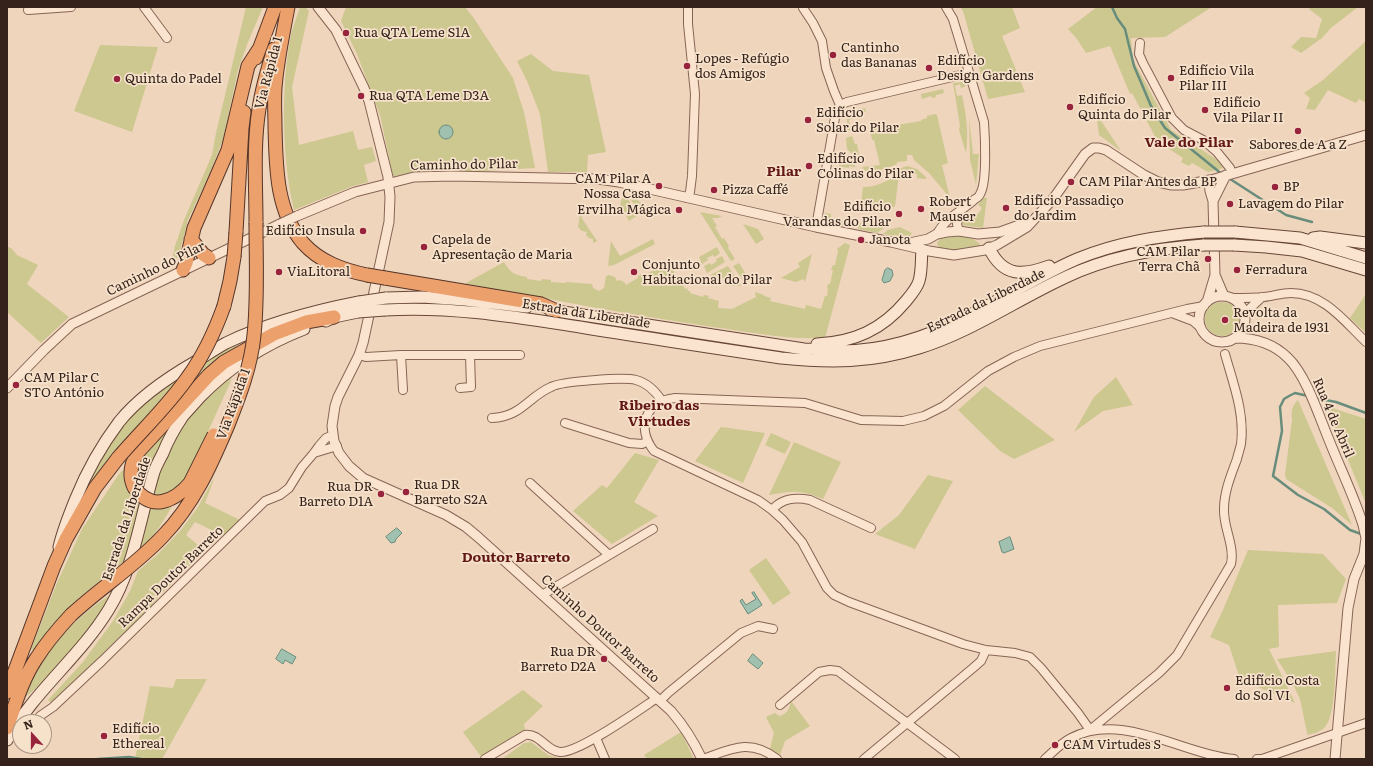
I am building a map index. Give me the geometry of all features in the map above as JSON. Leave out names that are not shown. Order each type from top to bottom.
[{"type":"highway","name":"Via Rápida 1","points":[[7,728],[22,688],[35,660],[46,644],[71,615],[137,560],[163,536],[187,508],[213,460],[241,392],[252,350],[256,304],[246,227],[242,128],[246,99],[261,43],[274,7]]},
{"type":"highway","name":"Via Rápida 1","points":[[7,692],[54,566],[66,539],[95,488],[118,458],[172,398],[188,377],[207,346],[224,306],[234,257],[246,227],[259,107],[267,71],[288,7]]},
{"type":"highway","points":[[288,7],[275,88],[278,182],[281,199],[289,221],[304,244],[321,259],[350,271],[541,304],[557,311]]},
{"type":"highway","points":[[183,270],[191,239],[204,204],[228,150],[248,66],[261,43]]},
{"type":"highway","points":[[246,227],[246,327],[242,356],[238,371],[220,422],[194,476],[188,486],[180,494],[166,501],[157,502],[141,496],[131,480],[130,473],[134,459],[138,452],[209,375],[224,362],[274,334],[306,322],[334,317]]},
{"type":"highway","points":[[191,239],[208,258]]},
{"type":"highway","points":[[7,676],[22,652]]},
{"type":"main road","name":"Estrada da Liberdade","points":[[7,740],[34,702],[91,636],[112,604],[136,544],[155,470],[170,437],[184,414],[231,368],[282,339],[359,307],[386,298],[422,297],[465,300],[557,311],[804,349],[840,351],[882,346],[932,333],[1078,258],[1116,245],[1161,236],[1204,232],[1234,232],[1300,238],[1366,258]]},
{"type":"main road","points":[[1300,238],[1320,237],[1366,243]]},
{"type":"main road","name":"Estrada da Liberdade","points":[[54,566],[63,528],[89,467],[120,421],[141,400],[174,374],[226,344],[260,329],[323,309],[359,307],[385,310],[414,308],[503,315],[781,358],[816,362],[855,361],[894,355],[935,342],[967,329],[1056,282],[1092,267],[1146,252],[1204,245],[1266,247],[1302,251],[1366,270]]},
{"type":"main road","points":[[989,248],[1001,265],[1008,270],[1016,272],[1032,272],[1068,259],[1078,258]]},
{"type":"main road","points":[[780,345],[836,342],[862,334],[884,323],[901,307],[917,286],[920,277],[922,250]]},
{"type":"street","points":[[28,10],[71,7]]},
{"type":"street","points":[[144,7],[168,38]]},
{"type":"street","name":"Caminho Doutor Barreto","points":[[318,7],[336,30],[364,88],[369,101],[389,184],[389,222],[359,355],[335,406],[332,426],[336,446],[349,466],[363,478],[440,512],[457,521],[478,537],[659,700],[684,726],[702,759]]},
{"type":"street","points":[[687,198],[690,192],[692,176],[695,94],[688,24],[688,7]]},
{"type":"street","points":[[938,253],[933,248],[933,245],[937,234],[945,222],[975,199],[981,192],[985,158],[984,122],[953,19],[946,7]]},
{"type":"street","points":[[803,8],[822,41],[826,68],[840,105]]},
{"type":"street","points":[[1140,43],[1139,54],[1142,63],[1172,118],[1184,130],[1203,140],[1217,152],[1230,168],[1229,174],[1216,196],[1215,275],[1200,314],[1201,328]]},
{"type":"street","points":[[816,227],[836,112],[840,105],[847,102],[969,73]]},
{"type":"street","name":"Caminho do Pilar","points":[[7,388],[72,324],[208,258],[343,196],[414,177],[451,176],[598,179],[619,182],[816,227],[922,250],[954,255],[989,248],[1016,235],[1028,226],[1053,199],[1085,154],[1093,148],[1106,150],[1158,182],[1179,185],[1193,184],[1210,180],[1366,135]]},
{"type":"street","points":[[1210,180],[1210,191],[1216,196]]},
{"type":"street","points":[[1193,184],[1216,196]]},
{"type":"street","points":[[959,231],[957,224],[961,210]]},
{"type":"street","name":"Caminho do Pilar","points":[[900,244],[928,239],[937,234],[959,231],[978,234],[1000,232],[1019,226],[1036,217]]},
{"type":"street","points":[[978,234],[989,248]]},
{"type":"street","points":[[922,250],[924,243],[928,239]]},
{"type":"street","points":[[1171,313],[1193,321],[1206,335],[1214,340],[1227,342],[1235,338],[1243,330],[1245,325],[1245,313],[1239,303],[1228,297],[1215,275]]},
{"type":"street","points":[[1090,730],[1078,713],[1033,660],[1026,655],[986,650],[963,644],[896,620],[834,595],[826,586],[802,542],[772,510],[758,500],[654,451],[648,441],[644,425],[645,419],[649,412],[656,404],[675,398],[800,402],[861,420],[903,421],[924,416],[944,406],[988,371],[1014,357],[1040,346],[1205,304],[1215,297],[1262,297],[1290,293],[1314,297],[1324,302],[1366,342]]},
{"type":"street","points":[[1245,313],[1262,297]]},
{"type":"street","name":"Rua 4 de Abril","points":[[1245,325],[1261,342]]},
{"type":"street","name":"Rua 4 de Abril","points":[[1235,338],[1244,338],[1272,346],[1288,358],[1301,376],[1361,518],[1366,538],[1364,554],[1354,579],[1350,599],[1336,759]]},
{"type":"street","points":[[359,355],[520,354]]},
{"type":"street","points":[[1044,759],[1071,738],[1090,730],[1158,673],[1177,655],[1231,564],[1232,552],[1225,523],[1225,496],[1241,445],[1242,421],[1238,397],[1225,354]]},
{"type":"street","points":[[402,355],[403,390]]},
{"type":"street","points":[[460,388],[471,387],[470,355]]},
{"type":"street","points":[[492,418],[503,417],[514,413],[551,386],[563,383],[623,379],[636,380],[651,388],[662,401]]},
{"type":"street","points":[[565,423],[629,443],[642,444],[648,441]]},
{"type":"street","name":"Rampa Doutor Barreto","points":[[42,714],[102,661],[265,501],[280,495],[289,488],[302,467],[319,446],[326,438],[333,435]]},
{"type":"street","name":"Rampa Doutor Barreto","points":[[314,454],[336,446]]},
{"type":"street","points":[[530,483],[609,555]]},
{"type":"street","points":[[772,510],[781,502],[788,499],[801,498],[810,500],[871,528]]},
{"type":"street","points":[[542,595],[653,529]]},
{"type":"street","points":[[485,759],[526,735],[534,736],[554,751],[559,752],[573,749],[596,738],[659,700],[741,633],[758,626],[773,629]]},
{"type":"street","points":[[864,759],[981,661],[986,650]]},
{"type":"street","points":[[780,705],[819,672],[830,670],[838,671],[955,759]]},
{"type":"street","points":[[1257,759],[1262,759],[1366,723]]},
{"type":"street","points":[[1090,730],[1114,728],[1148,736],[1214,756],[1234,759]]},
{"type":"street","points":[[596,738],[605,759]]},
{"type":"street","points":[[702,759],[746,746],[765,751],[777,759]]},
{"type":"shaded area","points":[[246,7],[263,7],[238,70],[223,140],[209,175],[188,220],[179,255],[171,266],[175,246],[184,220],[212,155]]},
{"type":"shaded area","points":[[300,7],[305,7],[309,11],[292,87],[299,145],[353,131],[358,150],[372,147],[376,161],[364,165],[368,182],[353,186],[294,210],[287,169],[284,103],[290,39]]},
{"type":"shaded area","points":[[346,7],[465,7],[513,78],[524,112],[535,168],[393,176],[380,115],[357,54],[341,21]]},
{"type":"shaded area","points":[[960,7],[1012,7],[1020,28],[1002,36],[1025,92],[988,99],[963,11]]},
{"type":"shaded area","points":[[1097,7],[1212,7],[1165,37],[1131,38],[1133,60],[1171,130],[1222,163],[1223,168],[1208,172],[1192,163],[1189,166],[1181,162],[1183,158],[1158,142],[1132,93],[1130,94],[1110,46],[1086,53],[1068,29]]},
{"type":"shaded area","points":[[1310,7],[1358,7],[1331,28],[1322,38],[1301,53],[1291,47],[1301,37],[1316,38],[1322,19],[1309,9]]},
{"type":"shaded area","points":[[1366,41],[1365,102],[1359,99],[1356,103],[1328,90],[1315,110],[1306,109],[1310,98],[1304,93],[1323,80]]},
{"type":"shaded area","name":"Quinta do Padel","points":[[100,45],[158,47],[132,132],[74,111]]},
{"type":"shaded area","points":[[531,54],[553,71],[589,75],[606,152],[588,155],[587,172],[548,172],[540,114],[527,81],[517,61]]},
{"type":"shaded area","points":[[962,82],[966,86],[961,88],[960,84],[955,86],[957,96],[962,95],[965,109],[967,124],[966,153],[959,130],[960,126],[953,83]]},
{"type":"shaded area","points":[[943,89],[944,93],[936,95],[936,97],[932,98],[931,96],[922,99],[921,94]]},
{"type":"shaded area","points":[[865,108],[866,112],[855,114],[856,117],[849,120],[851,130],[847,131],[847,120],[851,110]]},
{"type":"shaded area","points":[[1096,113],[1121,151],[1099,135]]},
{"type":"shaded area","points":[[937,115],[948,163],[942,165],[950,198],[929,173],[914,160],[912,155],[907,155],[907,161],[897,162],[897,164],[877,170],[865,171],[862,167],[880,165],[874,140],[872,140],[871,130],[879,128],[880,130],[897,125],[921,121],[927,118],[927,116]]},
{"type":"shaded area","points":[[969,118],[973,154],[979,154],[976,185],[970,160]]},
{"type":"shaded area","points":[[443,125],[449,125],[453,129],[453,135],[449,139],[443,139],[439,135],[439,129]]},
{"type":"shaded area","points":[[852,136],[855,144],[857,144],[859,155],[852,154],[847,149],[846,138]]},
{"type":"shaded area","points":[[846,155],[854,161],[855,167],[849,166],[849,168],[839,166],[840,160]]},
{"type":"shaded area","points":[[907,166],[917,169],[927,178],[917,178],[917,174],[899,174],[894,207],[861,204],[863,187],[875,186],[893,178],[893,171]]},
{"type":"shaded area","points":[[622,198],[628,199],[635,211],[637,209],[631,200],[634,198],[639,201],[646,210],[629,221],[620,205]]},
{"type":"shaded area","points":[[984,198],[987,198],[983,228],[963,225],[962,220],[967,213],[978,214],[982,208],[978,205]]},
{"type":"shaded area","points":[[581,208],[584,214],[581,217],[597,241],[594,243],[593,239],[586,235],[587,232],[582,231],[578,227]]},
{"type":"shaded area","points":[[700,212],[722,216],[712,218],[717,226],[715,227],[722,239],[724,238],[729,246],[728,248],[735,259],[731,261]]},
{"type":"shaded area","points":[[825,213],[831,214],[831,219],[839,218],[839,220],[850,222],[849,226],[826,222],[824,220]]},
{"type":"shaded area","points":[[859,223],[887,226],[877,233],[858,229]]},
{"type":"shaded area","points":[[743,224],[758,229],[764,239],[756,244]]},
{"type":"shaded area","points":[[900,227],[912,233],[909,237],[906,238],[883,234],[888,230]]},
{"type":"shaded area","points":[[959,236],[973,239],[980,245],[978,247],[957,250],[946,250],[938,246],[937,243],[940,239]]},
{"type":"shaded area","points":[[653,239],[655,244],[614,265],[608,266],[611,241],[620,256]]},
{"type":"shaded area","points":[[845,243],[850,245],[825,338],[783,337],[682,322],[590,307],[466,283],[504,262],[513,273],[527,277],[527,279],[592,284],[593,288],[599,291],[604,288],[606,276],[609,275],[615,277],[617,281],[620,280],[626,285],[638,278],[638,276],[642,274],[643,276],[656,269],[655,267],[665,265],[665,263],[670,260],[673,265],[671,267],[685,289],[687,288],[690,293],[703,297],[704,295],[709,296],[708,298],[719,301],[718,308],[732,309],[756,297],[755,292],[771,298],[770,301],[805,309],[806,305],[821,309],[825,296],[827,296],[827,288],[828,284],[830,284],[833,270],[831,270],[833,265],[835,265],[838,251],[837,249]]},
{"type":"shaded area","points":[[7,246],[17,255],[38,265],[27,284],[69,317],[41,343],[7,312]]},
{"type":"shaded area","points":[[717,247],[720,253],[715,257],[713,255],[707,258],[708,260],[702,264],[699,257]]},
{"type":"shaded area","points":[[812,254],[805,282],[803,279],[796,282],[781,278],[800,267],[798,263]]},
{"type":"shaded area","points":[[722,256],[725,262],[707,273],[704,266],[710,263],[711,265],[717,261],[716,259]]},
{"type":"shaded area","points":[[739,263],[747,276],[742,279],[733,266]]},
{"type":"shaded area","points":[[728,266],[741,286],[726,286],[723,278],[710,275]]},
{"type":"shaded area","points":[[888,268],[892,270],[893,275],[890,281],[884,283],[882,280],[885,270]]},
{"type":"shaded area","points":[[1366,294],[1366,333],[1350,318]]},
{"type":"shaded area","points":[[1219,302],[1225,302],[1229,303],[1236,309],[1239,319],[1238,326],[1232,333],[1225,336],[1219,336],[1215,335],[1208,329],[1205,322],[1205,316],[1206,312],[1212,305]]},
{"type":"shaded area","points":[[236,344],[237,347],[147,418],[81,500],[79,500],[109,446],[133,415],[159,391],[174,380]]},
{"type":"shaded area","points":[[233,371],[230,383],[187,478],[167,515],[152,538],[79,598],[34,651],[31,649],[57,583],[82,529],[119,474],[186,407]]},
{"type":"shaded area","points":[[1116,377],[1133,405],[1103,411],[1074,432],[1094,397]]},
{"type":"shaded area","points":[[985,386],[1055,440],[1014,459],[1000,451],[958,410]]},
{"type":"shaded area","points":[[1298,400],[1352,525],[1332,508],[1286,479],[1285,474],[1292,411],[1294,404]]},
{"type":"shaded area","points":[[1326,406],[1366,419],[1366,504]]},
{"type":"shaded area","points":[[721,427],[765,433],[743,483],[695,461]]},
{"type":"shaded area","points":[[771,433],[791,442],[785,454],[765,445]]},
{"type":"shaded area","points":[[794,442],[841,462],[823,499],[802,492],[769,495]]},
{"type":"shaded area","points":[[635,453],[659,460],[634,502],[658,516],[612,544],[573,511],[602,485],[607,488]]},
{"type":"shaded area","points":[[928,475],[953,481],[915,549],[875,534],[899,515]]},
{"type":"shaded area","points":[[215,476],[205,503],[240,520],[224,536],[195,522],[186,535],[205,551],[158,597],[149,611],[52,703],[48,700],[83,662],[113,621],[130,591],[138,571],[158,554],[181,530],[198,507]]},
{"type":"shaded area","points":[[397,528],[402,533],[395,542],[391,543],[386,537]]},
{"type":"shaded area","points":[[1010,537],[1014,549],[1004,553],[1002,552],[999,542]]},
{"type":"shaded area","points":[[1248,550],[1323,554],[1346,579],[1337,603],[1278,605],[1279,647],[1269,649],[1295,703],[1240,679],[1229,645],[1210,637]]},
{"type":"shaded area","points":[[766,558],[791,593],[773,605],[749,570]]},
{"type":"shaded area","points":[[754,592],[762,605],[748,614],[740,601],[742,599],[746,605],[756,599],[752,593]]},
{"type":"shaded area","points":[[113,593],[91,628],[43,683],[24,698],[42,662],[57,642],[83,615]]},
{"type":"shaded area","points":[[282,649],[296,657],[292,664],[285,660],[283,664],[276,659]]},
{"type":"shaded area","points":[[1336,651],[1333,702],[1329,721],[1321,730],[1308,735],[1300,699],[1293,684],[1277,659]]},
{"type":"shaded area","points":[[753,654],[763,663],[758,669],[748,661]]},
{"type":"shaded area","points":[[176,679],[207,679],[162,759],[135,759],[150,686],[173,688]]},
{"type":"shaded area","points":[[523,690],[543,706],[524,724],[525,730],[482,758],[463,732]]},
{"type":"shaded area","points":[[791,701],[810,726],[785,741],[780,755],[770,749],[774,733],[766,717],[775,713],[779,716],[786,713]]},
{"type":"shaded area","points":[[681,732],[694,759],[647,759],[644,755]]},
{"type":"shaded area","points":[[531,742],[548,755],[561,759],[502,759],[524,743]]},
{"type":"waterway","points":[[1112,7],[1117,18],[1125,29],[1134,66],[1151,106],[1165,128],[1223,175]]},
{"type":"waterway","points":[[1227,177],[1286,215],[1312,222]]},
{"type":"waterway","points":[[1308,396],[1295,393],[1284,399],[1280,407],[1282,431],[1273,476],[1298,495],[1324,509],[1350,530],[1364,535]]},
{"type":"waterway","points":[[1315,398],[1336,402],[1366,413]]},
{"type":"waterway","points":[[98,759],[129,757],[141,759]]},
{"type":"place","name":"Rua QTA Leme S1A","points":[[346,33]]},
{"type":"place","name":"Cantinho das Bananas","points":[[833,55]]},
{"type":"place","name":"Lopes - Refúgio dos Amigos","points":[[687,66]]},
{"type":"place","name":"Edifício Design Gardens","points":[[929,68]]},
{"type":"place","name":"Edifício Vila Pilar III","points":[[1171,78]]},
{"type":"place","name":"Quinta do Padel","points":[[117,79]]},
{"type":"place","name":"Rua QTA Leme D3A","points":[[361,96]]},
{"type":"place","name":"Edifício Quinta do Pilar","points":[[1070,107]]},
{"type":"place","name":"Edifício Vila Pilar II","points":[[1205,110]]},
{"type":"place","name":"Edifício Solar do Pilar","points":[[808,120]]},
{"type":"place","name":"Sabores de A a Z","points":[[1298,131]]},
{"type":"place","name":"Edifício Colinas do Pilar","points":[[809,166]]},
{"type":"place","name":"CAM Pilar Antes da BP","points":[[1071,182]]},
{"type":"place","name":"CAM Pilar A Nossa Casa","points":[[659,186]]},
{"type":"place","name":"BP","points":[[1275,187]]},
{"type":"place","name":"Pizza Caffé","points":[[714,190]]},
{"type":"place","name":"Lavagem do Pilar","points":[[1230,204]]},
{"type":"place","name":"Edifício Passadiço do Jardim","points":[[1006,208]]},
{"type":"place","name":"Robert Mauser","points":[[921,209]]},
{"type":"place","name":"Ervilha Mágica","points":[[679,210]]},
{"type":"place","name":"Edifício Varandas do Pilar","points":[[899,214]]},
{"type":"place","name":"Edifício Insula","points":[[363,231]]},
{"type":"place","name":"Janota","points":[[861,240]]},
{"type":"place","name":"Capela de Apresentação de Maria","points":[[424,247]]},
{"type":"place","name":"CAM Pilar Terra Chã","points":[[1208,259]]},
{"type":"place","name":"Ferradura","points":[[1237,270]]},
{"type":"place","name":"ViaLitoral","points":[[279,272]]},
{"type":"place","name":"Conjunto Habitacional do Pilar","points":[[634,272]]},
{"type":"place","name":"Revolta da Madeira de 1931","points":[[1225,320]]},
{"type":"place","name":"CAM Pilar C STO António","points":[[16,385]]},
{"type":"place","name":"Rua DR Barreto S2A","points":[[406,492]]},
{"type":"place","name":"Rua DR Barreto D1A","points":[[381,494]]},
{"type":"place","name":"Rua DR Barreto D2A","points":[[604,659]]},
{"type":"place","name":"Edifício Costa do Sol VI","points":[[1227,688]]},
{"type":"place","name":"Edifício Ethereal","points":[[104,736]]},
{"type":"place","name":"CAM Virtudes S","points":[[1055,745]]},
{"type":"district","name":"Vale do Pilar","points":[[1189,143]]},
{"type":"district","name":"Pilar","points":[[784,172]]},
{"type":"district","name":"Ribeiro das Virtudes","points":[[659,414]]},
{"type":"district","name":"Doutor Barreto","points":[[516,558]]}]
